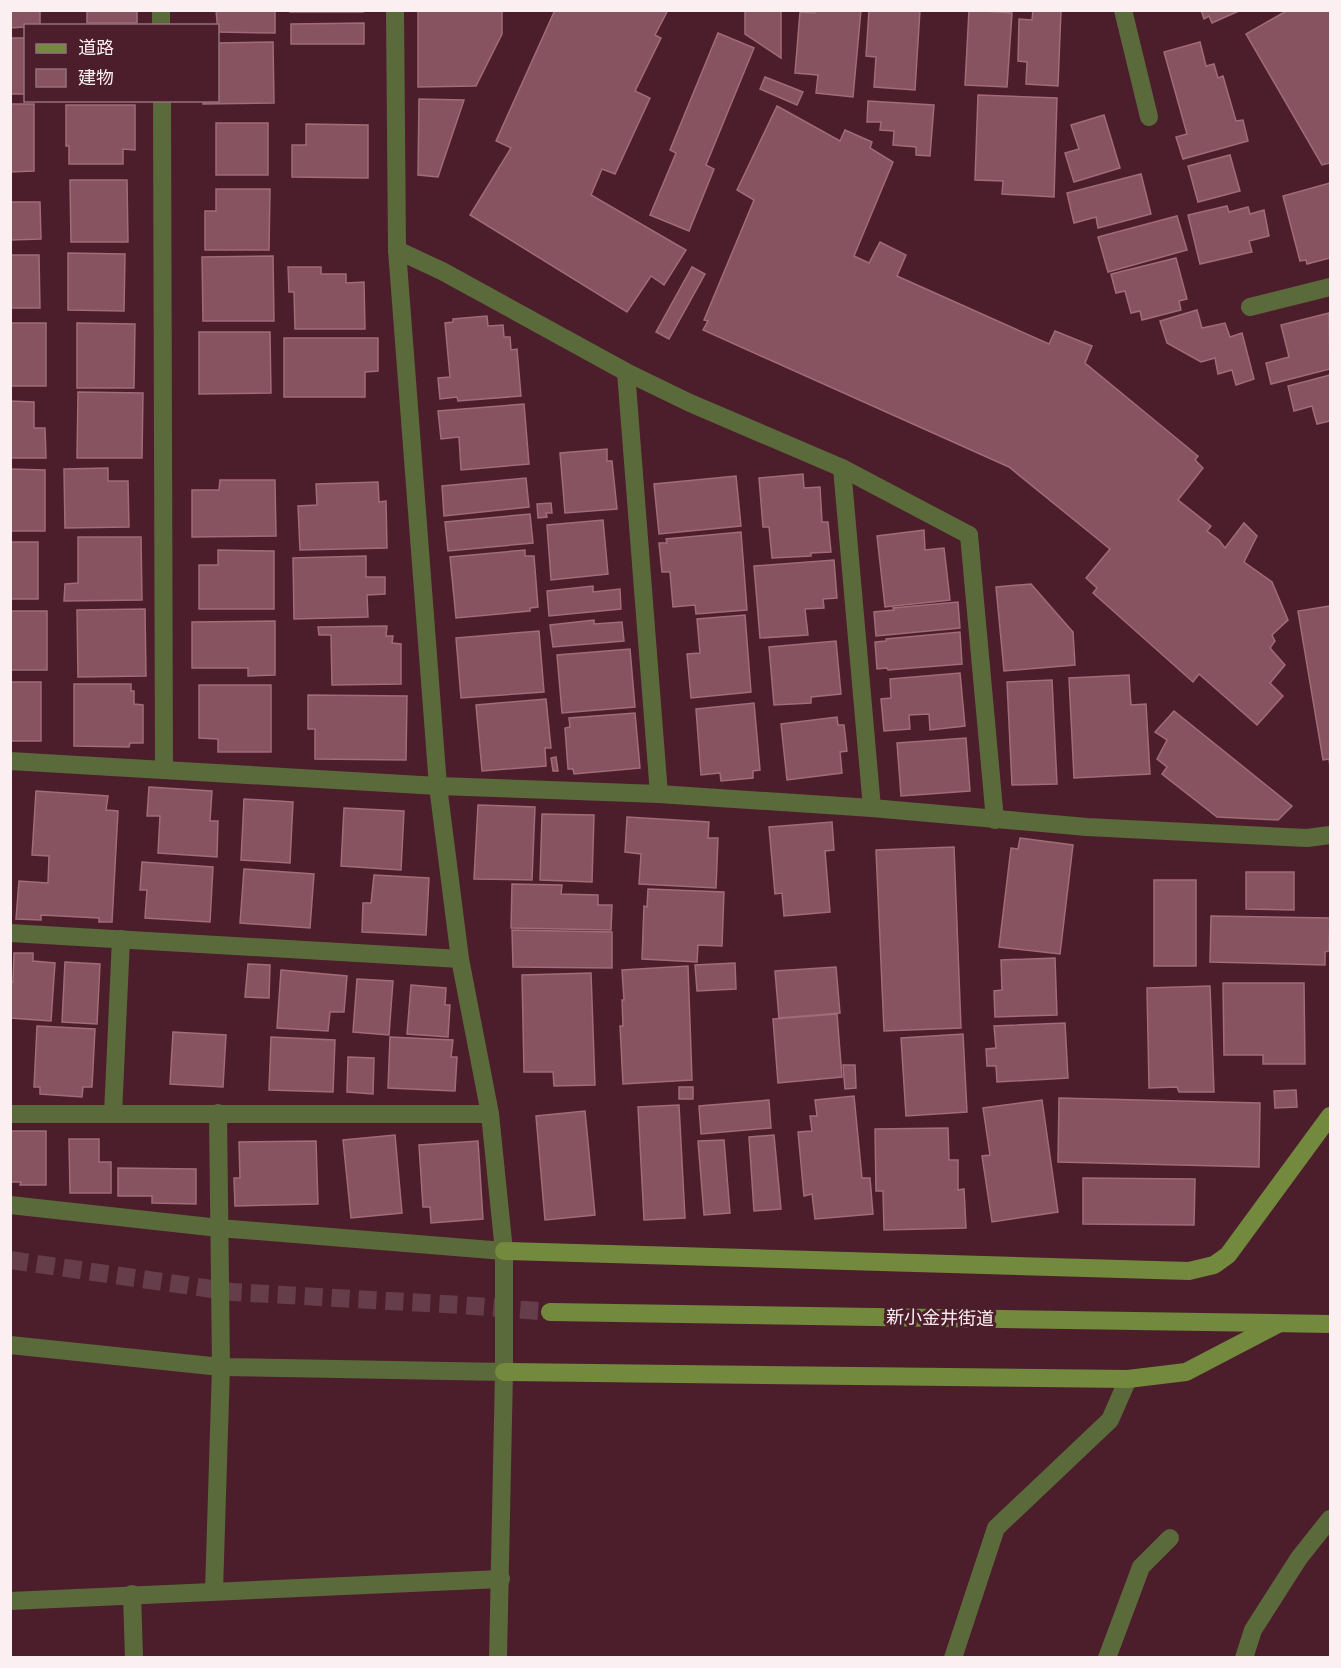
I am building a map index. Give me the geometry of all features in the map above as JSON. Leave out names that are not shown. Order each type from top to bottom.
[{"type":"main road","points":[[504,1251],[1189,1270],[1214,1265],[1228,1255],[1330,1116]]},
{"type":"main road","name":"新小金井街道","points":[[550,1312],[1330,1323]]},
{"type":"main road","points":[[504,1371],[1128,1379],[1186,1372],[1278,1324]]},
{"type":"street","points":[[395,10],[397,249],[438,786],[460,959],[490,1114],[504,1251],[501,1579],[498,1658]]},
{"type":"street","points":[[1123,10],[1149,117]]},
{"type":"street","points":[[162,102],[164,770]]},
{"type":"street","points":[[397,249],[442,271],[626,372],[690,403],[842,468],[969,535],[995,820]]},
{"type":"street","points":[[1250,307],[1330,287]]},
{"type":"street","points":[[626,372],[659,794]]},
{"type":"street","points":[[842,468],[872,808]]},
{"type":"street","points":[[10,762],[438,786],[659,794],[872,808],[1088,827],[1307,838],[1330,835]]},
{"type":"street","points":[[10,933],[460,959]]},
{"type":"street","points":[[112,1114],[121,939]]},
{"type":"street","points":[[214,1591],[221,1367],[218,1113]]},
{"type":"street","points":[[10,1114],[490,1114]]},
{"type":"street","points":[[10,1205],[219,1228],[504,1251]]},
{"type":"street","points":[[10,1345],[221,1367],[504,1371]]},
{"type":"street","points":[[953,1658],[996,1528],[1110,1420],[1128,1379]]},
{"type":"street","points":[[1244,1658],[1253,1630],[1299,1558],[1330,1519]]},
{"type":"street","points":[[1107,1658],[1141,1567],[1170,1538]]},
{"type":"street","points":[[10,1601],[501,1579]]},
{"type":"street","points":[[132,1594],[134,1658]]},
{"type":"building","points":[[10,10],[40,10],[40,24],[24,24],[24,27],[10,28]]},
{"type":"building","points":[[87,10],[137,10],[137,23],[87,23]]},
{"type":"building","points":[[216,10],[275,10],[275,33],[219,32]]},
{"type":"building","points":[[290,10],[363,10],[363,12],[290,12]]},
{"type":"building","points":[[418,10],[502,10],[502,34],[476,86],[418,87]]},
{"type":"building","points":[[555,10],[668,10],[655,35],[661,38],[635,91],[650,98],[615,174],[602,169],[591,195],[686,250],[664,285],[651,276],[627,312],[470,215],[511,148],[496,141]]},
{"type":"building","points":[[745,10],[781,10],[781,58],[745,34]]},
{"type":"building","points":[[815,10],[861,10],[853,97],[816,93],[818,75],[795,73],[800,12],[815,13]]},
{"type":"building","points":[[869,10],[920,10],[915,90],[874,87],[876,57],[866,56]]},
{"type":"building","points":[[969,10],[1012,13],[1007,87],[965,85]]},
{"type":"building","points":[[1033,10],[1061,10],[1058,86],[1026,84],[1027,62],[1018,61],[1019,19],[1032,20]]},
{"type":"building","points":[[1201,10],[1241,10],[1212,23],[1209,16],[1204,19]]},
{"type":"building","points":[[1288,10],[1330,10],[1330,163],[1322,165],[1246,34]]},
{"type":"building","points":[[364,23],[364,44],[291,44],[291,24]]},
{"type":"building","points":[[718,33],[754,48],[706,165],[714,169],[689,231],[650,215],[676,153],[670,150]]},
{"type":"building","points":[[10,38],[24,38],[24,94],[10,94]]},
{"type":"building","points":[[273,42],[274,103],[203,104],[203,102],[219,102],[219,43]]},
{"type":"building","points":[[1200,42],[1206,66],[1214,64],[1218,78],[1223,76],[1236,121],[1243,120],[1248,141],[1183,159],[1176,137],[1187,134],[1164,52]]},
{"type":"building","points":[[765,77],[803,92],[797,105],[760,89]]},
{"type":"building","points":[[978,95],[1057,98],[1054,197],[1002,194],[1003,181],[975,180]]},
{"type":"building","points":[[419,99],[464,100],[438,177],[418,175]]},
{"type":"building","points":[[868,101],[934,105],[930,156],[916,155],[916,147],[893,145],[894,131],[880,130],[881,122],[867,122]]},
{"type":"building","points":[[10,104],[34,104],[34,171],[10,172]]},
{"type":"building","points":[[66,105],[135,105],[135,150],[123,149],[123,164],[69,164],[69,146],[66,146]]},
{"type":"building","points":[[777,106],[840,141],[845,130],[872,142],[870,148],[893,162],[854,256],[869,263],[880,242],[906,255],[897,276],[1049,344],[1055,331],[1092,346],[1085,363],[1198,456],[1195,460],[1203,468],[1178,500],[1211,526],[1207,531],[1225,548],[1244,523],[1257,536],[1244,562],[1272,582],[1288,620],[1272,635],[1275,641],[1270,648],[1285,665],[1270,683],[1283,696],[1257,725],[1199,674],[1193,682],[1093,593],[1097,588],[1086,578],[1110,549],[1009,467],[703,330],[708,321],[704,320],[754,200],[737,190]]},
{"type":"building","points":[[1104,115],[1120,168],[1074,182],[1065,153],[1079,149],[1071,125]]},
{"type":"building","points":[[216,123],[268,123],[268,175],[216,175]]},
{"type":"building","points":[[306,124],[368,125],[368,178],[292,177],[292,145],[306,145]]},
{"type":"building","points":[[1230,155],[1240,191],[1198,202],[1188,166]]},
{"type":"building","points":[[1141,174],[1151,214],[1098,228],[1096,217],[1074,223],[1067,193]]},
{"type":"building","points":[[70,180],[127,180],[128,242],[71,242]]},
{"type":"building","points":[[1330,183],[1330,258],[1307,264],[1306,260],[1300,261],[1283,196]]},
{"type":"building","points":[[216,189],[270,189],[269,250],[205,250],[205,211],[216,211]]},
{"type":"building","points":[[10,202],[40,202],[41,239],[10,240]]},
{"type":"building","points":[[1227,206],[1229,212],[1248,207],[1250,214],[1264,210],[1269,236],[1249,241],[1252,252],[1200,264],[1188,215]]},
{"type":"building","points":[[1177,216],[1187,250],[1108,272],[1098,237]]},
{"type":"building","points":[[68,253],[125,254],[124,311],[68,310]]},
{"type":"building","points":[[10,255],[39,255],[40,308],[10,308]]},
{"type":"building","points":[[273,256],[274,321],[203,321],[202,257]]},
{"type":"building","points":[[1176,258],[1187,299],[1179,301],[1181,310],[1142,320],[1140,311],[1131,313],[1125,291],[1116,293],[1111,274]]},
{"type":"building","points":[[288,267],[321,267],[321,274],[346,274],[346,283],[364,282],[365,329],[295,329],[294,292],[289,292]]},
{"type":"building","points":[[692,267],[705,274],[669,339],[656,332]]},
{"type":"building","points":[[1197,310],[1202,328],[1225,323],[1230,337],[1242,333],[1254,379],[1236,385],[1232,370],[1218,374],[1215,358],[1201,362],[1167,343],[1160,321]]},
{"type":"building","points":[[1329,313],[1330,369],[1271,384],[1266,363],[1289,357],[1281,325]]},
{"type":"building","points":[[487,316],[488,326],[503,325],[504,337],[510,337],[511,350],[517,349],[521,396],[458,401],[457,397],[440,399],[438,378],[450,377],[445,323],[453,322],[453,319]]},
{"type":"building","points":[[10,323],[46,323],[46,386],[10,386]]},
{"type":"building","points":[[77,323],[135,324],[134,388],[77,388]]},
{"type":"building","points":[[199,332],[270,332],[271,393],[199,394]]},
{"type":"building","points":[[284,338],[378,338],[378,371],[365,372],[365,397],[284,397]]},
{"type":"building","points":[[1330,375],[1330,421],[1317,424],[1312,406],[1294,411],[1288,386]]},
{"type":"building","points":[[78,392],[143,393],[142,458],[77,458]]},
{"type":"building","points":[[10,401],[34,402],[34,428],[45,428],[46,458],[10,458]]},
{"type":"building","points":[[524,404],[529,464],[461,470],[459,437],[441,439],[438,411]]},
{"type":"building","points":[[607,449],[607,461],[612,461],[617,509],[565,513],[560,453]]},
{"type":"building","points":[[108,468],[108,481],[128,481],[129,527],[65,528],[64,469]]},
{"type":"building","points":[[10,469],[45,470],[45,531],[10,531]]},
{"type":"building","points":[[803,474],[804,488],[820,487],[822,522],[828,522],[831,552],[811,553],[811,556],[772,558],[769,527],[763,527],[759,478]]},
{"type":"building","points":[[736,476],[741,526],[659,534],[654,484]]},
{"type":"building","points":[[526,478],[529,507],[444,516],[442,486]]},
{"type":"building","points":[[220,480],[275,480],[276,536],[192,537],[192,490],[219,490]]},
{"type":"building","points":[[378,482],[379,502],[386,501],[387,548],[300,550],[298,506],[317,505],[316,484]]},
{"type":"building","points":[[551,503],[552,513],[546,513],[547,517],[538,518],[537,504]]},
{"type":"building","points":[[530,514],[533,543],[448,551],[445,522]]},
{"type":"building","points":[[603,520],[608,574],[551,580],[547,525]]},
{"type":"building","points":[[924,530],[925,550],[944,548],[950,600],[885,607],[877,536]]},
{"type":"building","points":[[741,532],[747,610],[696,614],[695,605],[673,607],[670,572],[662,572],[659,543],[667,543],[666,539]]},
{"type":"building","points":[[78,537],[141,537],[142,600],[64,601],[65,584],[78,583]]},
{"type":"building","points":[[10,542],[38,542],[38,599],[10,599]]},
{"type":"building","points":[[218,550],[274,551],[274,609],[199,609],[199,565],[218,565]]},
{"type":"building","points":[[525,550],[525,556],[534,556],[538,607],[530,608],[530,611],[456,618],[450,557]]},
{"type":"building","points":[[366,556],[366,577],[385,577],[385,594],[367,595],[368,617],[294,619],[293,558]]},
{"type":"building","points":[[834,560],[837,598],[823,599],[824,608],[805,609],[808,635],[760,638],[754,566]]},
{"type":"building","points":[[1031,584],[1073,632],[1075,665],[1004,671],[996,587]]},
{"type":"building","points":[[593,586],[593,592],[620,589],[621,609],[549,616],[547,591]]},
{"type":"building","points":[[958,602],[960,628],[876,636],[874,612]]},
{"type":"building","points":[[1330,606],[1330,766],[1329,759],[1323,760],[1298,611]]},
{"type":"building","points":[[145,609],[146,676],[78,677],[77,610]]},
{"type":"building","points":[[10,611],[47,611],[47,670],[10,670]]},
{"type":"building","points":[[745,615],[751,692],[691,698],[687,654],[700,653],[697,619]]},
{"type":"building","points":[[594,620],[594,624],[622,622],[624,641],[553,647],[550,625]]},
{"type":"building","points":[[275,621],[275,675],[248,676],[248,668],[192,668],[192,622]]},
{"type":"building","points":[[387,626],[386,636],[393,636],[392,643],[401,644],[401,684],[332,685],[331,635],[319,635],[318,627]]},
{"type":"building","points":[[539,631],[544,692],[461,698],[456,638]]},
{"type":"building","points":[[960,632],[962,664],[877,669],[875,642]]},
{"type":"building","points":[[836,641],[841,694],[811,697],[811,703],[774,705],[769,647]]},
{"type":"building","points":[[630,649],[635,707],[562,713],[557,655]]},
{"type":"building","points":[[960,673],[965,726],[930,730],[929,714],[909,715],[910,729],[884,731],[881,699],[891,698],[890,679]]},
{"type":"building","points":[[1129,675],[1131,705],[1146,704],[1150,774],[1074,778],[1069,678]]},
{"type":"building","points":[[1052,680],[1057,784],[1012,785],[1007,682]]},
{"type":"building","points":[[10,682],[41,682],[41,741],[10,741]]},
{"type":"building","points":[[74,684],[131,684],[131,691],[134,691],[134,704],[143,705],[143,743],[130,743],[129,747],[74,746]]},
{"type":"building","points":[[199,685],[271,685],[271,752],[218,752],[218,739],[199,738]]},
{"type":"building","points":[[308,695],[407,696],[406,760],[315,759],[315,729],[308,729]]},
{"type":"building","points":[[546,699],[551,748],[545,748],[546,766],[482,771],[476,705]]},
{"type":"building","points":[[754,703],[760,770],[753,771],[753,778],[721,781],[720,773],[701,775],[696,709]]},
{"type":"building","points":[[1174,711],[1292,806],[1278,820],[1217,817],[1162,774],[1167,767],[1157,759],[1167,740],[1155,732]]},
{"type":"building","points":[[635,713],[640,768],[574,774],[573,769],[568,769],[565,728],[570,727],[569,718]]},
{"type":"building","points":[[837,717],[838,725],[844,725],[847,751],[840,752],[842,773],[787,780],[781,724]]},
{"type":"building","points":[[966,738],[970,791],[901,796],[897,743]]},
{"type":"building","points":[[556,757],[558,771],[553,771],[551,758]]},
{"type":"building","points":[[149,787],[212,791],[210,821],[218,821],[217,857],[158,853],[160,816],[147,816]]},
{"type":"building","points":[[36,791],[108,796],[106,810],[118,811],[112,922],[99,922],[99,918],[41,915],[41,920],[16,919],[19,881],[48,883],[49,856],[32,855]]},
{"type":"building","points":[[244,799],[293,802],[290,863],[241,860]]},
{"type":"building","points":[[478,805],[535,807],[532,880],[474,879]]},
{"type":"building","points":[[344,808],[404,811],[401,870],[341,866]]},
{"type":"building","points":[[542,814],[594,815],[592,882],[540,880]]},
{"type":"building","points":[[627,817],[709,822],[708,838],[718,838],[716,888],[639,884],[641,854],[625,852]]},
{"type":"building","points":[[832,822],[834,850],[825,851],[830,912],[784,916],[782,893],[775,894],[769,827]]},
{"type":"building","points":[[1020,838],[1073,845],[1060,954],[999,947],[1011,848],[1018,849]]},
{"type":"building","points":[[954,847],[961,1028],[884,1031],[876,850]]},
{"type":"building","points":[[142,862],[213,867],[210,922],[145,918],[147,890],[140,890]]},
{"type":"building","points":[[244,869],[314,874],[310,928],[240,923]]},
{"type":"building","points":[[1246,872],[1294,872],[1294,910],[1246,909]]},
{"type":"building","points":[[374,875],[429,878],[426,935],[362,932],[363,903],[371,903]]},
{"type":"building","points":[[1154,880],[1196,880],[1196,966],[1154,966]]},
{"type":"building","points":[[512,884],[562,885],[561,894],[598,895],[598,905],[612,905],[611,930],[511,928]]},
{"type":"building","points":[[648,889],[724,892],[722,946],[698,945],[697,962],[642,959],[644,906],[647,907]]},
{"type":"building","points":[[1211,916],[1330,918],[1329,951],[1325,952],[1325,965],[1210,962]]},
{"type":"building","points":[[512,930],[612,932],[612,968],[513,967]]},
{"type":"building","points":[[14,953],[33,953],[33,961],[55,963],[51,1021],[10,1018],[10,982],[13,982]]},
{"type":"building","points":[[1055,958],[1057,1015],[995,1017],[994,991],[1002,990],[1001,960]]},
{"type":"building","points":[[65,962],[100,964],[97,1024],[62,1022]]},
{"type":"building","points":[[735,963],[736,989],[697,991],[695,965]]},
{"type":"building","points":[[248,964],[270,965],[269,998],[245,997]]},
{"type":"building","points":[[688,966],[692,1080],[623,1084],[620,1026],[623,1026],[622,1000],[624,1000],[622,970]]},
{"type":"building","points":[[836,967],[840,1013],[779,1018],[775,971]]},
{"type":"building","points":[[281,970],[347,976],[344,1012],[330,1012],[328,1031],[277,1028]]},
{"type":"building","points":[[591,973],[595,1085],[554,1086],[553,1072],[524,1072],[522,975]]},
{"type":"building","points":[[357,979],[393,981],[389,1035],[353,1032]]},
{"type":"building","points":[[1223,983],[1304,983],[1305,1064],[1263,1064],[1263,1055],[1224,1055]]},
{"type":"building","points":[[411,985],[446,988],[445,1005],[450,1005],[448,1037],[407,1034]]},
{"type":"building","points":[[1210,986],[1214,1092],[1179,1092],[1177,1087],[1149,1088],[1147,988]]},
{"type":"building","points":[[837,1014],[842,1077],[778,1083],[773,1019]]},
{"type":"building","points":[[1065,1023],[1068,1078],[997,1082],[996,1066],[987,1066],[986,1049],[996,1048],[994,1026]]},
{"type":"building","points":[[37,1026],[95,1029],[92,1087],[83,1087],[82,1097],[40,1094],[40,1087],[34,1087]]},
{"type":"building","points":[[173,1032],[226,1035],[223,1087],[170,1084]]},
{"type":"building","points":[[963,1034],[967,1112],[906,1116],[901,1038]]},
{"type":"building","points":[[271,1037],[335,1040],[333,1092],[269,1090]]},
{"type":"building","points":[[390,1037],[453,1040],[451,1057],[457,1057],[455,1091],[388,1088]]},
{"type":"building","points":[[348,1057],[374,1058],[373,1094],[347,1092]]},
{"type":"building","points":[[843,1065],[855,1065],[856,1088],[845,1089]]},
{"type":"building","points":[[679,1087],[693,1087],[693,1099],[679,1099]]},
{"type":"building","points":[[1296,1090],[1297,1107],[1275,1108],[1274,1091]]},
{"type":"building","points":[[854,1096],[862,1178],[870,1178],[873,1214],[815,1219],[812,1194],[804,1196],[798,1132],[812,1131],[810,1116],[817,1116],[815,1100]]},
{"type":"building","points":[[1059,1098],[1260,1103],[1259,1167],[1058,1162]]},
{"type":"building","points":[[769,1100],[771,1128],[701,1134],[699,1106]]},
{"type":"building","points":[[1042,1100],[1058,1212],[992,1222],[982,1156],[990,1155],[983,1108]]},
{"type":"building","points":[[679,1105],[685,1218],[644,1220],[638,1107]]},
{"type":"building","points":[[585,1111],[595,1215],[545,1220],[536,1116]]},
{"type":"building","points":[[948,1128],[949,1160],[958,1160],[958,1190],[964,1189],[966,1228],[884,1230],[883,1191],[876,1191],[875,1129]]},
{"type":"building","points":[[10,1131],[46,1131],[46,1185],[20,1185],[21,1182],[10,1182]]},
{"type":"building","points":[[395,1135],[402,1213],[351,1218],[343,1140]]},
{"type":"building","points":[[774,1135],[781,1209],[754,1211],[749,1137]]},
{"type":"building","points":[[69,1139],[99,1139],[99,1162],[111,1162],[111,1193],[70,1193]]},
{"type":"building","points":[[724,1140],[730,1213],[704,1215],[698,1141]]},
{"type":"building","points":[[316,1141],[318,1204],[235,1206],[234,1178],[240,1178],[239,1142]]},
{"type":"building","points":[[478,1141],[483,1219],[431,1223],[430,1207],[423,1207],[419,1145]]},
{"type":"building","points":[[118,1168],[196,1169],[196,1204],[152,1203],[152,1196],[118,1196]]},
{"type":"building","points":[[1083,1178],[1195,1179],[1194,1225],[1083,1224]]},
{"type":"tunnel","points":[[10,1260],[232,1292],[550,1312]]}]
